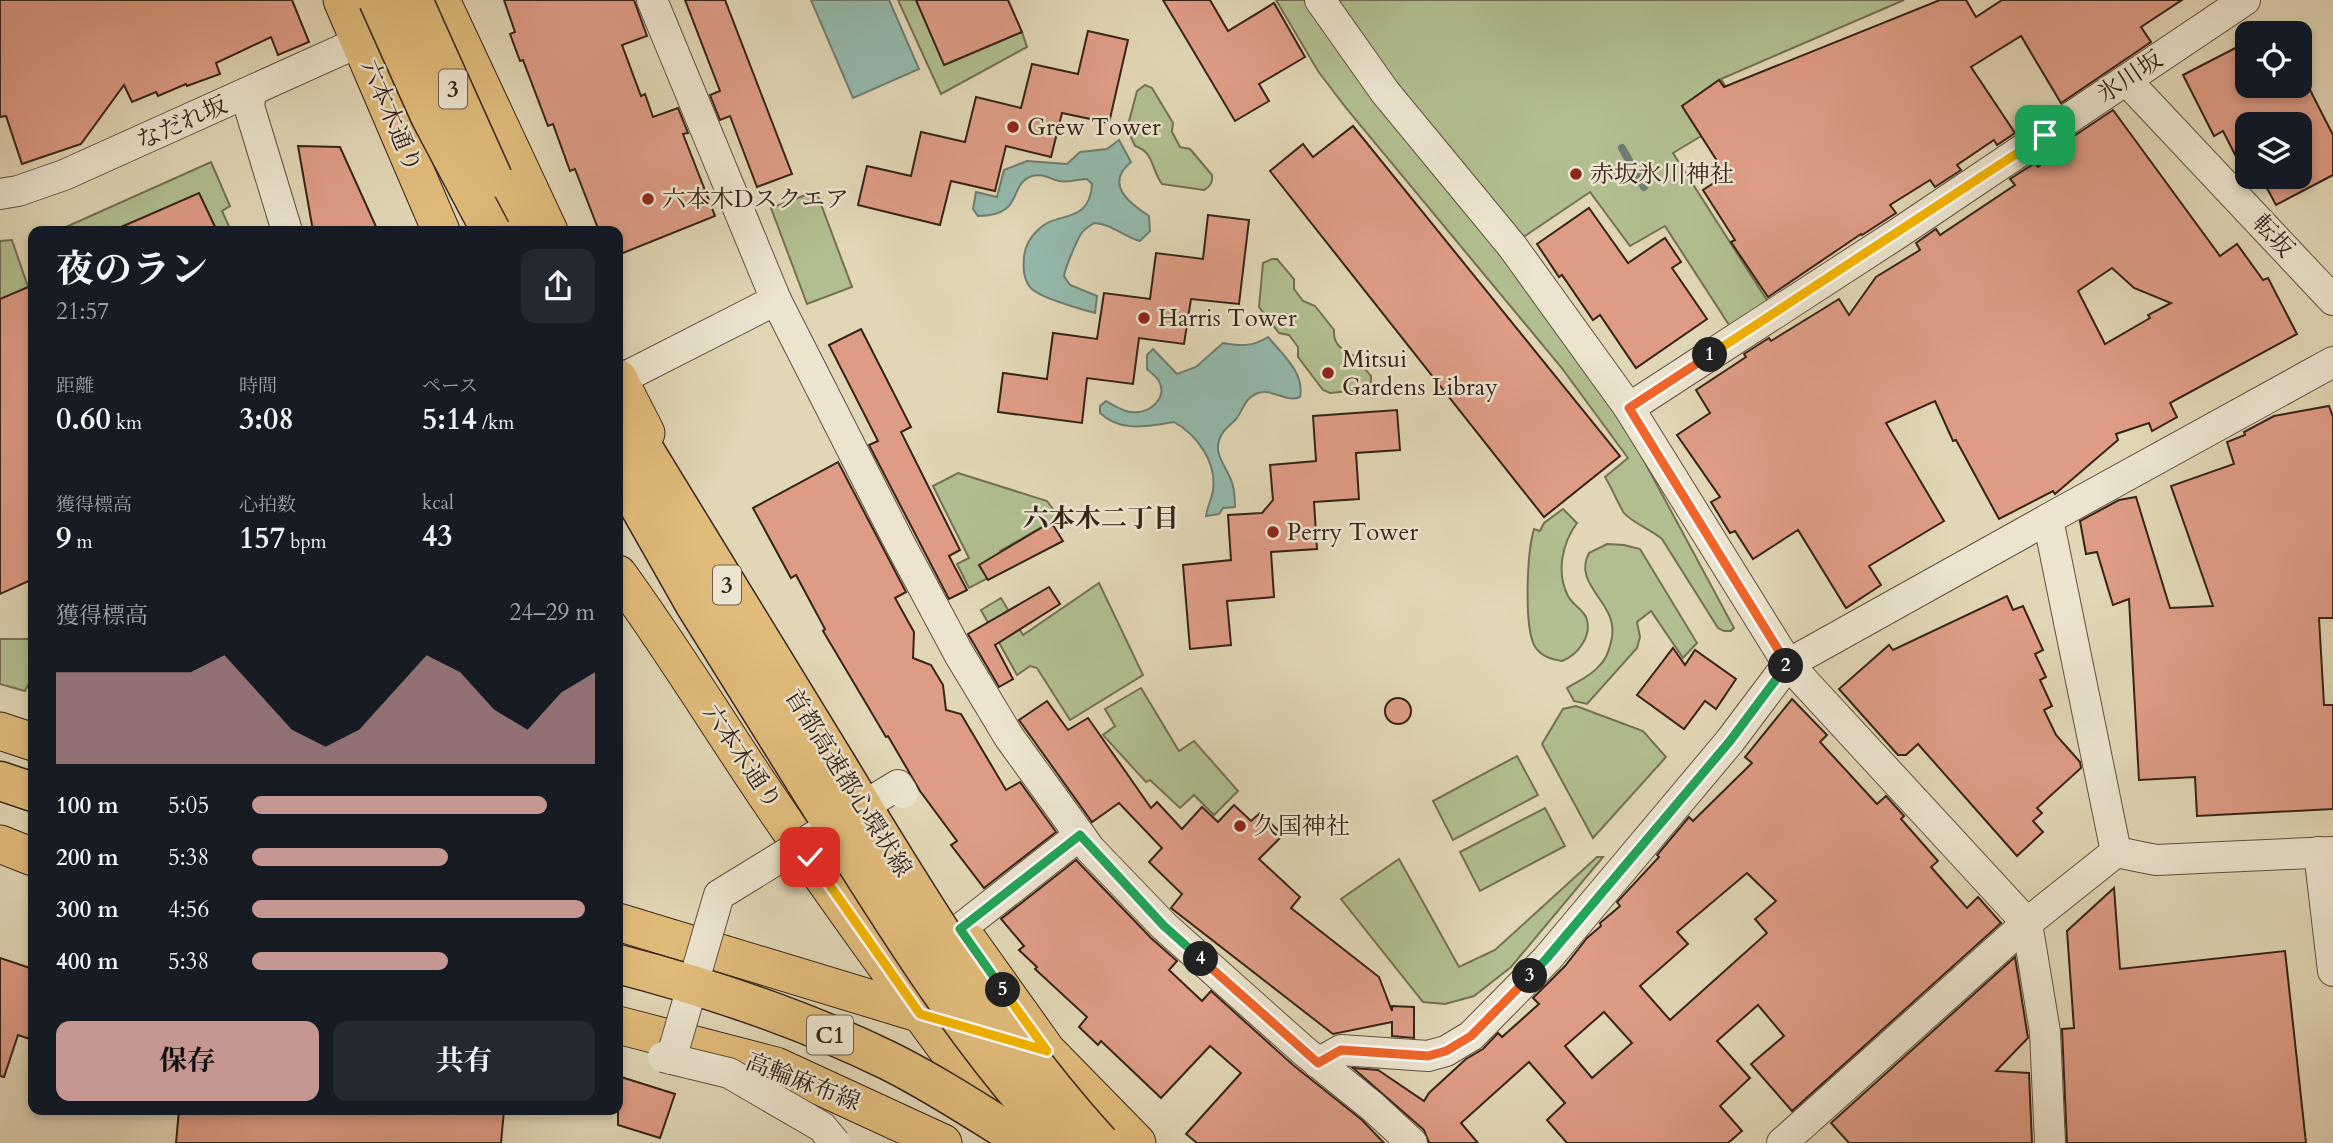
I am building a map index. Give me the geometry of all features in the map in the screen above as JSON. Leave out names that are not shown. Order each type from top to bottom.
[{"type":"highway","name":"3","points":[[378,0],[475,226]]},
{"type":"highway","name":"3","points":[[439,1],[493,178],[517,226]]},
{"type":"highway","name":"3","points":[[430,116],[488,226]]},
{"type":"highway","points":[[493,178],[511,226]]},
{"type":"highway","name":"首都高速都心環状線","points":[[623,397],[915,893],[996,1014],[1073,1113],[1100,1143]]},
{"type":"highway","name":"3","points":[[623,478],[708,625],[889,913],[972,1035],[1062,1143]]},
{"type":"highway","points":[[0,781],[28,790]]},
{"type":"highway","points":[[0,797],[28,806]]},
{"type":"highway","name":"C1","points":[[623,965],[729,997],[818,1029],[890,1062],[957,1099],[1027,1143]]},
{"type":"highway","name":"C1","points":[[623,981],[679,997],[814,1045],[883,1077],[998,1143]]},
{"type":"main road","name":"六本木通り","points":[[342,0],[439,226]]},
{"type":"main road","points":[[439,1],[547,226]]},
{"type":"main road","points":[[623,396],[960,929],[1047,1051],[1137,1143]]},
{"type":"main road","name":"六本木通り","points":[[623,581],[672,650],[755,778],[920,1014],[1016,1143]]},
{"type":"main road","points":[[0,730],[28,740]]},
{"type":"main road","points":[[0,844],[28,855]]},
{"type":"main road","points":[[928,881],[986,1033],[1087,1143]]},
{"type":"main road","points":[[623,924],[1047,1051]]},
{"type":"main road","name":"高輪麻布線","points":[[623,1026],[776,1066],[943,1143]]},
{"type":"street","points":[[652,0],[776,300],[899,542],[959,654],[1009,737],[1080,835],[1164,926],[1318,1063],[1373,1107],[1407,1141]]},
{"type":"street","points":[[1320,0],[1385,92],[1512,246],[1629,408],[1787,664],[2027,923],[2045,1032],[2050,1143]]},
{"type":"street","name":"氷川坂","points":[[1629,408],[1897,234],[2245,0]]},
{"type":"street","name":"なだれ坂","points":[[0,194],[18,191],[64,175],[251,93],[439,1]]},
{"type":"street","points":[[439,1],[421,27],[418,40],[421,58],[468,161],[476,226]]},
{"type":"street","name":"転坂","points":[[2126,80],[2333,300]]},
{"type":"street","points":[[251,93],[248,106],[285,226]]},
{"type":"street","points":[[623,385],[776,300]]},
{"type":"street","points":[[1318,1063],[1341,1050],[1428,1056],[1446,1051],[1471,1036],[1547,958],[1730,741],[1787,664],[2333,362]]},
{"type":"street","points":[[2048,519],[2116,852]]},
{"type":"street","points":[[835,1143],[822,1127],[729,1073],[667,1058],[719,895],[898,785],[903,793]]},
{"type":"street","points":[[960,929],[1080,835]]},
{"type":"street","points":[[1782,1143],[2027,923],[2116,852],[2156,860],[2326,852],[2333,971]]},
{"type":"street","points":[[809,1143],[837,1093]]},
{"type":"green space","points":[[898,0],[916,0],[945,65],[1022,32],[1027,47],[941,94]]},
{"type":"green space","points":[[1276,0],[1307,0],[1614,405],[1734,628],[1731,631],[1718,628],[1662,539],[1624,513],[1605,477],[1628,458],[1561,367],[1346,108],[1318,71]]},
{"type":"green space","name":"赤坂氷川神社","points":[[1330,0],[1904,0],[1721,79],[1741,112],[1673,153],[1770,305],[1733,331],[1665,226],[1630,246],[1590,192],[1519,240]]},
{"type":"green space","points":[[1145,85],[1152,88],[1173,123],[1172,132],[1180,147],[1190,149],[1212,175],[1211,184],[1204,190],[1162,184],[1146,152],[1135,146],[1127,129],[1137,91]]},
{"type":"green space","points":[[211,162],[230,206],[222,211],[229,226],[215,226],[199,194],[124,226],[68,226]]},
{"type":"green space","points":[[816,191],[852,287],[807,304],[771,208]]},
{"type":"green space","points":[[12,240],[28,287],[0,299],[0,241]]},
{"type":"green space","points":[[1277,259],[1294,279],[1294,289],[1303,301],[1315,306],[1334,330],[1338,346],[1357,359],[1371,376],[1371,386],[1368,389],[1330,393],[1323,390],[1298,357],[1298,347],[1289,335],[1279,333],[1259,307],[1263,263]]},
{"type":"green space","points":[[958,473],[1047,501],[1059,517],[1000,551],[1009,567],[969,588],[957,564],[969,558],[933,486]]},
{"type":"green space","points":[[1563,509],[1577,523],[1564,549],[1562,578],[1568,596],[1584,614],[1588,624],[1583,644],[1562,661],[1539,652],[1534,645],[1529,621],[1528,588],[1534,529],[1540,531],[1544,523]]},
{"type":"green space","points":[[1607,544],[1640,549],[1697,643],[1683,658],[1651,611],[1637,622],[1640,637],[1637,648],[1587,704],[1574,701],[1567,688],[1596,670],[1610,645],[1610,616],[1586,576],[1585,565],[1589,553]]},
{"type":"green space","points":[[1099,583],[1143,675],[1070,720],[1037,668],[1030,666],[1017,675],[981,610],[1001,598],[1023,635]]},
{"type":"green space","points":[[0,639],[28,639],[28,685],[25,691],[0,684]]},
{"type":"green space","points":[[1141,688],[1179,751],[1194,741],[1238,791],[1214,815],[1194,795],[1180,808],[1150,780],[1146,782],[1103,735],[1115,726],[1105,709]]},
{"type":"green space","points":[[1576,706],[1643,731],[1666,757],[1593,838],[1542,744],[1563,709]]},
{"type":"green space","points":[[1517,756],[1538,795],[1453,840],[1433,801]]},
{"type":"green space","points":[[1545,808],[1565,846],[1480,891],[1460,852]]},
{"type":"green space","points":[[1597,857],[1603,857],[1511,967],[1474,996],[1445,1004],[1423,1002],[1341,899],[1399,859],[1459,967],[1495,950]]},
{"type":"water","points":[[811,0],[889,0],[919,69],[853,98]]},
{"type":"water","points":[[1119,140],[1131,162],[1120,178],[1122,192],[1149,216],[1150,231],[1140,241],[1094,223],[1081,234],[1064,276],[1070,285],[1097,296],[1095,313],[1035,292],[1024,275],[1024,257],[1028,242],[1046,224],[1079,212],[1085,206],[1092,184],[1087,179],[1062,181],[1032,176],[1024,180],[1009,206],[1003,211],[978,216],[973,209],[976,192],[997,197],[1004,170],[1027,161],[1067,164],[1080,152],[1107,149]]},
{"type":"water","points":[[1268,337],[1296,372],[1301,388],[1300,397],[1290,398],[1263,392],[1248,400],[1237,418],[1223,432],[1218,447],[1233,487],[1235,507],[1223,508],[1219,514],[1206,516],[1213,490],[1212,469],[1198,442],[1174,422],[1126,426],[1100,413],[1100,406],[1106,401],[1125,411],[1138,412],[1155,404],[1161,394],[1161,388],[1158,380],[1147,369],[1147,355],[1153,349],[1177,374],[1196,367],[1223,343],[1246,345]]},
{"type":"building","points":[[0,0],[292,0],[309,42],[278,55],[271,37],[216,63],[220,74],[158,96],[156,92],[132,102],[124,85],[81,144],[22,164],[6,116],[0,117]]},
{"type":"building","points":[[504,0],[634,0],[647,36],[622,45],[641,96],[645,94],[653,117],[678,108],[688,133],[683,134],[715,216],[623,253],[623,226],[597,226],[575,169],[570,171],[553,124],[548,126],[523,60],[520,61],[510,34],[515,32]]},
{"type":"building","points":[[685,0],[725,0],[792,174],[757,187],[730,116],[720,120],[710,95],[720,91]]},
{"type":"building","points":[[916,0],[1008,0],[1022,32],[944,65]]},
{"type":"building","points":[[1163,0],[1210,0],[1228,31],[1274,3],[1305,57],[1259,84],[1269,101],[1235,121]]},
{"type":"building","points":[[1940,0],[1966,0],[1976,17],[2002,0],[2182,0],[2141,27],[2151,42],[2061,103],[2021,36],[1971,67],[2015,133],[1997,145],[1994,140],[1957,165],[1961,170],[1935,187],[1930,180],[1890,205],[1896,213],[1768,297],[1731,242],[1735,240],[1703,190],[1726,175],[1682,106],[1719,80],[1724,87]]},
{"type":"building","name":"Grew Tower","points":[[1088,31],[1128,40],[1109,123],[1062,113],[1051,157],[1006,146],[995,191],[951,181],[940,225],[858,205],[867,166],[911,176],[921,132],[965,142],[976,97],[1021,108],[1032,64],[1078,74]]},
{"type":"building","points":[[2235,48],[2235,98],[2312,98],[2312,94],[2333,135],[2333,175],[2312,186],[2312,112],[2235,112],[2235,154],[2223,131],[2214,136],[2183,75]]},
{"type":"building","points":[[2113,110],[2220,256],[2237,244],[2263,280],[2268,278],[2297,334],[2170,403],[2177,417],[2152,431],[2149,423],[2116,434],[2118,440],[2055,494],[2053,491],[1999,519],[1956,440],[1953,441],[1935,401],[1886,423],[1944,521],[1869,566],[1881,585],[1846,608],[1798,530],[1753,559],[1735,531],[1730,533],[1711,502],[1720,497],[1677,435],[1710,413],[1696,390],[1746,357],[1744,354],[1769,338],[1771,341],[1839,299],[1849,315],[1876,277],[1920,250],[1916,243],[1936,229],[1940,235],[2015,185],[2010,179],[2035,163],[2038,167],[2071,138]],"holes":[[[2112,268],[2134,288],[2171,303],[2105,344],[2078,291]]]},
{"type":"building","points":[[1353,126],[1620,456],[1544,517],[1270,171],[1303,144],[1313,157]]},
{"type":"building","points":[[298,146],[340,147],[376,226],[312,226]]},
{"type":"building","points":[[2267,189],[2306,189],[2276,205]]},
{"type":"building","points":[[199,193],[215,226],[123,226]]},
{"type":"building","points":[[1589,208],[1628,263],[1665,238],[1681,262],[1672,268],[1707,319],[1636,368],[1600,315],[1593,320],[1537,244]]},
{"type":"building","name":"Harris Tower","points":[[1208,215],[1249,220],[1239,304],[1191,299],[1184,344],[1139,338],[1133,384],[1087,378],[1082,423],[998,412],[1003,373],[1047,379],[1053,333],[1097,339],[1104,293],[1150,299],[1156,253],[1203,259]]},
{"type":"building","points":[[28,287],[28,581],[0,594],[0,299]]},
{"type":"building","points":[[861,329],[911,427],[901,432],[960,550],[949,556],[967,590],[949,599],[869,445],[878,441],[829,345]]},
{"type":"building","points":[[2329,406],[2333,417],[2333,618],[2319,618],[2324,705],[2333,705],[2333,809],[2197,816],[2195,777],[2139,780],[2129,599],[2113,605],[2097,552],[2086,554],[2080,521],[2119,500],[2136,497],[2170,608],[2213,606],[2171,486],[2234,464],[2227,442],[2245,435],[2244,432],[2274,416]]},
{"type":"building","name":"Perry Tower","points":[[1397,410],[1400,450],[1356,453],[1359,499],[1314,502],[1317,549],[1271,552],[1274,597],[1227,601],[1231,645],[1190,649],[1183,565],[1231,560],[1228,515],[1262,513],[1273,500],[1270,465],[1316,461],[1313,416]]},
{"type":"building","points":[[838,462],[906,592],[895,598],[914,632],[913,658],[931,665],[943,685],[946,710],[961,714],[1006,790],[1020,782],[1056,832],[984,888],[951,845],[957,841],[920,791],[888,736],[886,737],[823,631],[825,629],[796,575],[791,578],[753,508]]},
{"type":"building","points":[[1051,522],[1063,541],[988,580],[979,565]]},
{"type":"building","points":[[1049,587],[1060,604],[995,645],[1013,679],[999,687],[968,634]]},
{"type":"building","points":[[2007,596],[2013,610],[2023,606],[2043,650],[2035,654],[2046,677],[2040,680],[2052,706],[2044,710],[2056,735],[2080,762],[2081,768],[2037,808],[2042,813],[2033,821],[2043,832],[2017,856],[1918,744],[1906,755],[1898,755],[1839,689],[1889,645],[1893,650]]},
{"type":"building","points":[[1673,648],[1685,665],[1695,650],[1736,679],[1716,709],[1705,701],[1684,729],[1637,695]]},
{"type":"building","points":[[1398,698],[1407,702],[1411,711],[1407,720],[1398,724],[1389,720],[1385,711],[1389,702]]},
{"type":"building","points":[[1792,699],[1827,735],[1820,742],[1877,804],[1886,796],[1904,816],[1901,819],[1938,861],[1931,867],[1967,908],[1978,897],[2001,923],[1792,1111],[1751,1064],[1784,1036],[1758,1005],[1717,1041],[1750,1078],[1720,1106],[1742,1131],[1728,1143],[1567,1143],[1547,1120],[1565,1103],[1529,1062],[1461,1123],[1478,1143],[1429,1143],[1424,1130],[1353,1068],[1378,1070],[1424,1101],[1429,1093],[1466,1059],[1483,1049],[1498,1033],[1502,1037],[1539,1004],[1533,998],[1601,926],[1600,923],[1620,906],[1617,902],[1659,857],[1657,855],[1689,817],[1693,821],[1752,763],[1745,757]],"holes":[[[1747,873],[1776,901],[1755,919],[1767,933],[1670,1020],[1640,986],[1688,944],[1677,932]],[[1604,1012],[1632,1043],[1592,1078],[1565,1046]]]},
{"type":"building","points":[[1047,701],[1068,730],[1088,718],[1151,808],[1157,802],[1182,829],[1202,807],[1218,822],[1234,805],[1251,821],[1260,813],[1283,835],[1259,859],[1300,897],[1291,908],[1379,977],[1392,1011],[1392,1006],[1414,1007],[1414,1038],[1392,1036],[1392,1022],[1333,1034],[1171,908],[1182,894],[1149,862],[1162,848],[1119,803],[1092,822],[1019,720]]},
{"type":"building","points":[[1076,860],[1151,938],[1177,961],[1169,970],[1202,1001],[1211,991],[1293,1065],[1362,1120],[1384,1143],[1197,1143],[1186,1134],[1241,1073],[1210,1046],[1161,1098],[1101,1041],[1098,1045],[1079,1027],[1087,1017],[1035,969],[1037,967],[1019,950],[1024,946],[1001,919]]},
{"type":"building","points":[[2114,888],[2120,969],[2285,951],[2306,1143],[2067,1143],[2062,1029],[2074,1028],[2067,931]]},
{"type":"building","points":[[2015,957],[2028,1038],[1996,1071],[2029,1073],[2032,1143],[1849,1143],[1831,1123]]},
{"type":"building","points":[[0,958],[28,967],[28,1038],[18,1035],[4,1077],[0,1076]]},
{"type":"building","points":[[623,1078],[675,1094],[660,1138],[618,1125],[618,1115],[623,1115]]},
{"type":"building","points":[[179,1115],[504,1115],[501,1143],[176,1143]]},
{"type":"waterway","points":[[1622,148],[1644,187]]},
{"type":"place","name":"Grew Tower","points":[[1013,127]]},
{"type":"place","name":"赤坂氷川神社","points":[[1576,174]]},
{"type":"place","name":"六本木Dスクエア","points":[[648,199]]},
{"type":"place","name":"Harris Tower","points":[[1144,318]]},
{"type":"place","name":"Mitsui Gardens Libray","points":[[1328,373]]},
{"type":"place","name":"Perry Tower","points":[[1273,532]]},
{"type":"place","name":"久国神社","points":[[1240,826]]},
{"type":"district","name":"六本木二丁目","points":[[1101,518]]},
{"type":"route","points":[[810,857],[920,1014],[1047,1051],[960,929],[1080,835],[1090,849],[1164,926],[1318,1063],[1341,1050],[1428,1056],[1446,1051],[1471,1036],[1547,958],[1730,741],[1787,664],[1629,408],[2045,135]]}]
